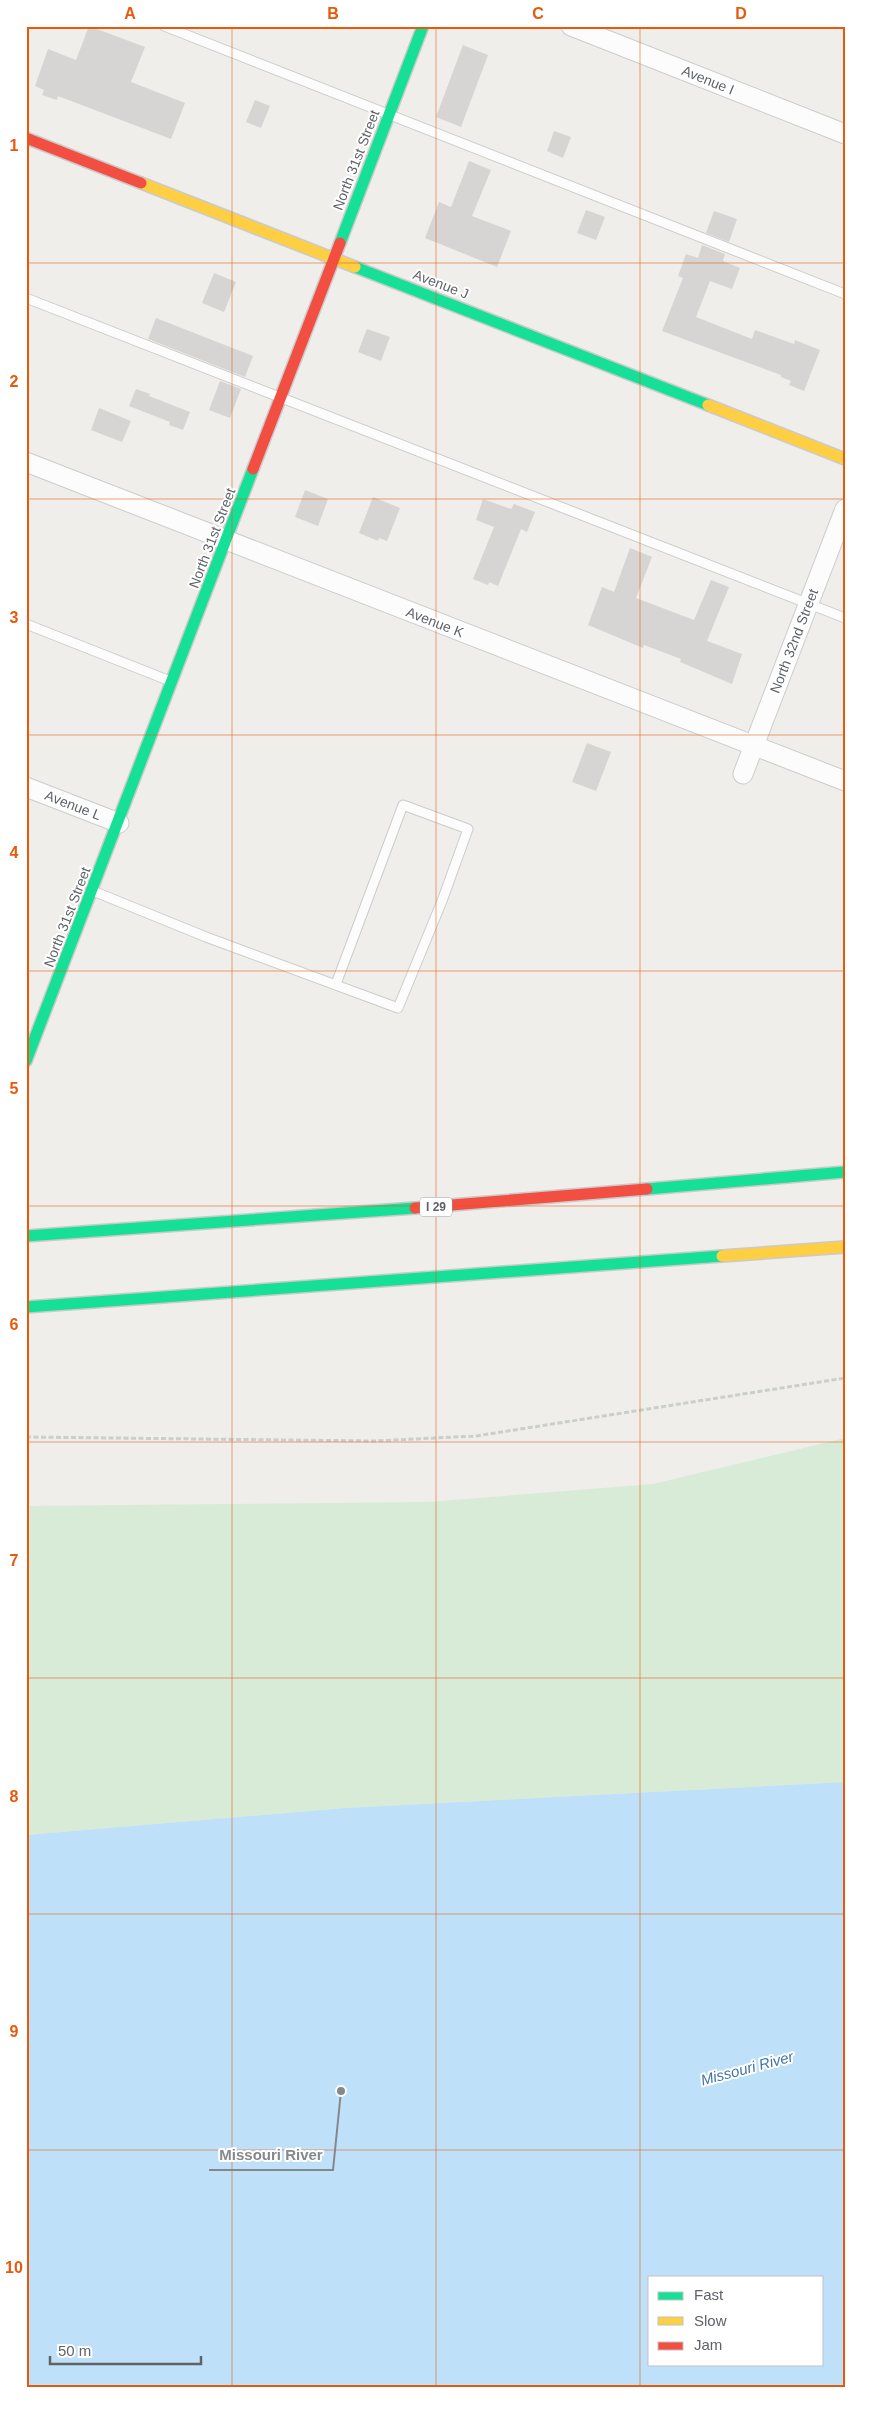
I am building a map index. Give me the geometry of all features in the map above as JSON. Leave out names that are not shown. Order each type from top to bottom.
[{"type":"main road","name":"North 31st Street","points":[[26,1060],[93,891],[423,26]]},
{"type":"main road","name":"Avenue J","points":[[26,138],[845,459]]},
{"type":"main road","name":"I 29","points":[[26,1236],[490,1203],[845,1172]]},
{"type":"main road","points":[[26,1307],[845,1247]]},
{"type":"street","name":"Avenue I","points":[[571,26],[845,134]]},
{"type":"street","name":"Avenue K","points":[[26,462],[845,781]]},
{"type":"street","name":"North 32nd Street","points":[[743,774],[845,509]]},
{"type":"street","name":"Avenue L","points":[[26,787],[119,823]]},
{"type":"lane","points":[[164,26],[845,294]]},
{"type":"lane","points":[[26,298],[845,618]]},
{"type":"lane","points":[[26,624],[173,682]]},
{"type":"lane","points":[[93,891],[206,937],[398,1008],[442,901],[468,830],[404,805],[336,984]]},
{"type":"path","points":[[26,1437],[374,1441],[476,1436],[845,1378]]},
{"type":"green space","points":[[845,1438],[845,1782],[345,1808],[26,1835],[26,1506],[428,1502],[653,1484]]},
{"type":"water","points":[[845,1782],[845,2387],[26,2387],[26,1835],[345,1808]]},
{"type":"building","points":[[89,26],[145,47],[131,82],[185,103],[171,139],[58,96],[57,100],[42,95],[44,90],[35,86],[48,49],[76,60]]},
{"type":"building","points":[[463,45],[488,55],[461,127],[436,117]]},
{"type":"building","points":[[255,100],[270,106],[261,128],[246,122]]},
{"type":"building","points":[[554,131],[571,137],[563,158],[547,151]]},
{"type":"building","points":[[469,161],[491,170],[472,216],[511,231],[497,267],[425,238],[439,202],[451,207]]},
{"type":"building","points":[[586,210],[605,217],[596,240],[577,233]]},
{"type":"building","points":[[714,211],[737,219],[729,242],[706,233]]},
{"type":"building","points":[[702,245],[725,254],[723,261],[740,268],[732,289],[710,281],[696,317],[752,339],[755,330],[794,344],[795,340],[820,350],[804,391],[789,385],[791,381],[781,377],[781,375],[662,331],[683,278],[678,276],[686,254],[698,258]]},
{"type":"building","points":[[214,273],[236,282],[224,312],[202,303]]},
{"type":"building","points":[[156,318],[253,356],[245,377],[148,339]]},
{"type":"building","points":[[367,329],[390,337],[381,361],[358,352]]},
{"type":"building","points":[[220,381],[241,389],[230,418],[209,410]]},
{"type":"building","points":[[136,389],[190,412],[183,430],[169,425],[170,422],[129,406]]},
{"type":"building","points":[[99,408],[131,421],[122,442],[91,430]]},
{"type":"building","points":[[305,490],[328,499],[318,526],[295,517]]},
{"type":"building","points":[[373,497],[400,508],[387,541],[379,538],[378,541],[359,533]]},
{"type":"building","points":[[483,499],[511,509],[514,504],[535,512],[527,532],[521,529],[498,586],[489,582],[488,585],[473,579],[494,527],[476,520]]},
{"type":"building","points":[[630,548],[652,557],[636,598],[694,620],[711,580],[729,587],[707,641],[742,654],[732,684],[680,662],[681,659],[644,645],[643,648],[588,625],[602,587],[614,592]]},
{"type":"building","points":[[587,743],[611,752],[596,791],[572,782]]},
{"type":"traffic: fast","points":[[340,243],[423,26]]},
{"type":"traffic: fast","points":[[355,267],[708,405]]},
{"type":"traffic: fast","points":[[26,1061],[253,469]]},
{"type":"traffic: fast","points":[[647,1189],[845,1172]]},
{"type":"traffic: fast","points":[[26,1236],[415,1208]]},
{"type":"traffic: fast","points":[[26,1307],[722,1256]]},
{"type":"traffic: slow","points":[[141,183],[355,267]]},
{"type":"traffic: slow","points":[[708,405],[845,459]]},
{"type":"traffic: slow","points":[[722,1256],[845,1247]]},
{"type":"traffic: jam","points":[[26,138],[141,183]]},
{"type":"traffic: jam","points":[[253,469],[340,243]]},
{"type":"traffic: jam","points":[[415,1208],[647,1189]]},
{"type":"place","name":"Missouri River","points":[[341,2091]]}]
